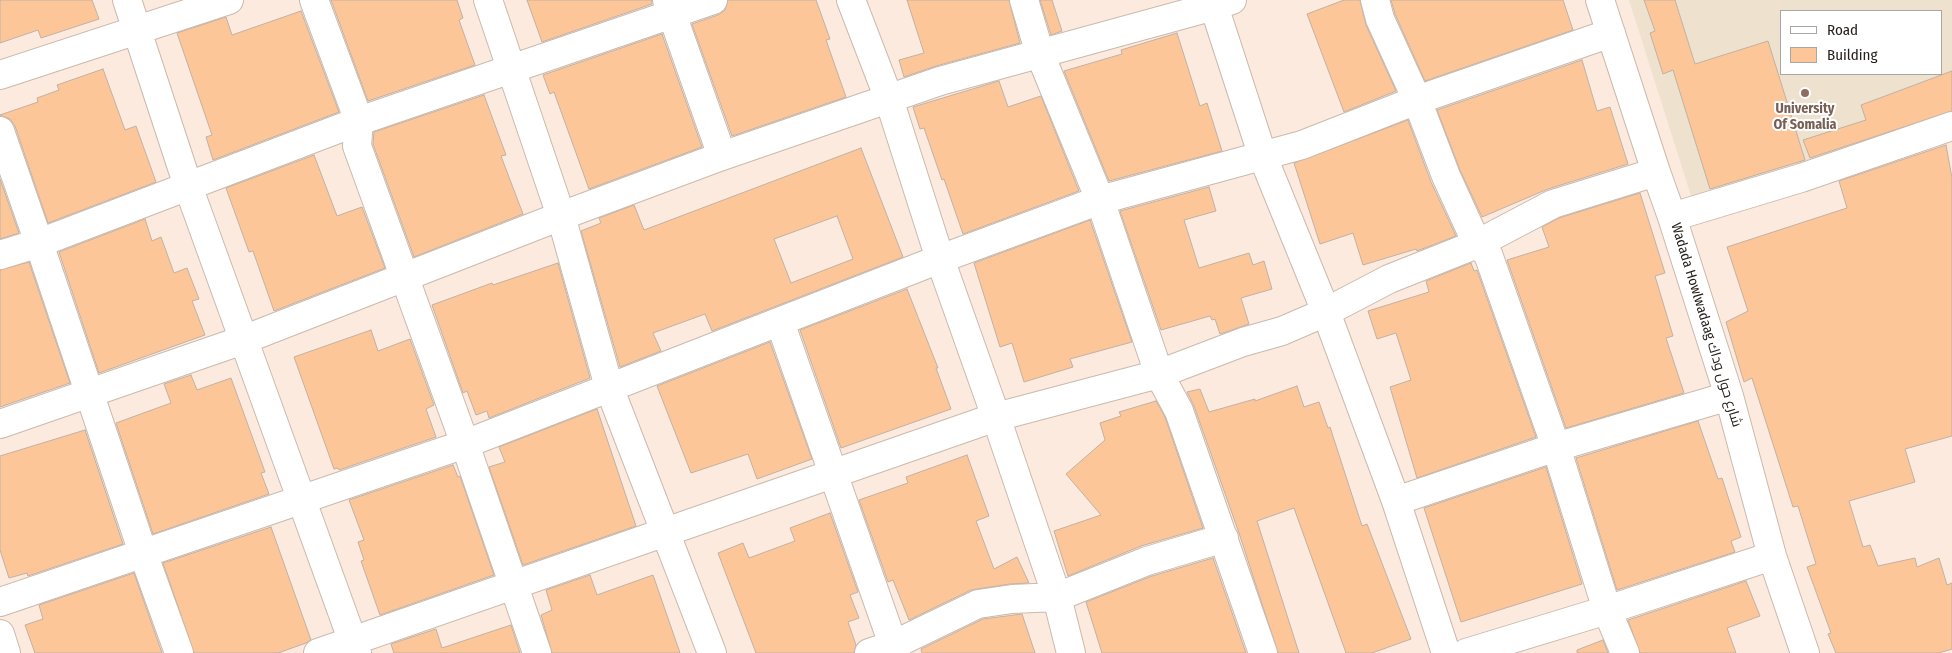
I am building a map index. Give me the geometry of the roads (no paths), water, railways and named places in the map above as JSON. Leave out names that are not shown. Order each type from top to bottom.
[{"type":"street","points":[[127,0],[188,186],[355,647]]},
{"type":"street","points":[[0,75],[229,0]]},
{"type":"street","points":[[314,0],[360,121],[357,146],[406,277],[537,653]]},
{"type":"street","points":[[488,0],[561,216],[609,387],[712,653]]},
{"type":"street","points":[[0,255],[360,121],[512,69],[669,7],[712,0]]},
{"type":"street","points":[[851,0],[889,99],[940,259],[1057,597],[1071,653]]},
{"type":"street","points":[[1024,0],[1040,54],[1100,200],[1159,374],[1178,411],[1263,653]]},
{"type":"street","points":[[1374,0],[1380,19],[1417,100],[1446,176],[1477,244],[1488,254],[1556,447],[1607,610],[1624,653]]},
{"type":"street","name":"Wadada Howlwadaag شارع حول وداك","points":[[1600,0],[1672,216],[1729,396],[1772,556],[1805,653]]},
{"type":"street","points":[[0,424],[243,340],[561,216],[722,156],[940,81],[1220,2],[1263,157],[1326,312],[1396,501],[1446,653]]},
{"type":"street","points":[[669,7],[722,156]]},
{"type":"street","points":[[0,602],[465,444],[940,259],[1100,200],[1302,145],[1417,100],[1611,33]]},
{"type":"street","points":[[1672,216],[1801,178],[1952,126]]},
{"type":"street","points":[[0,131],[179,653]]},
{"type":"street","points":[[318,653],[355,647],[514,585],[996,417],[1159,374],[1242,342],[1282,331],[1326,312],[1389,280],[1477,244],[1552,204],[1656,172]]},
{"type":"street","points":[[780,322],[833,474],[886,650],[978,604],[1012,599],[1057,597],[1148,561],[1224,538]]},
{"type":"street","points":[[1396,501],[1556,447],[1729,396]]},
{"type":"street","points":[[1466,653],[1607,610],[1772,556]]},
{"type":"street","points":[[0,634],[6,653]]},
{"type":"place","name":"University Of Somalia","points":[[1805,93]]}]
